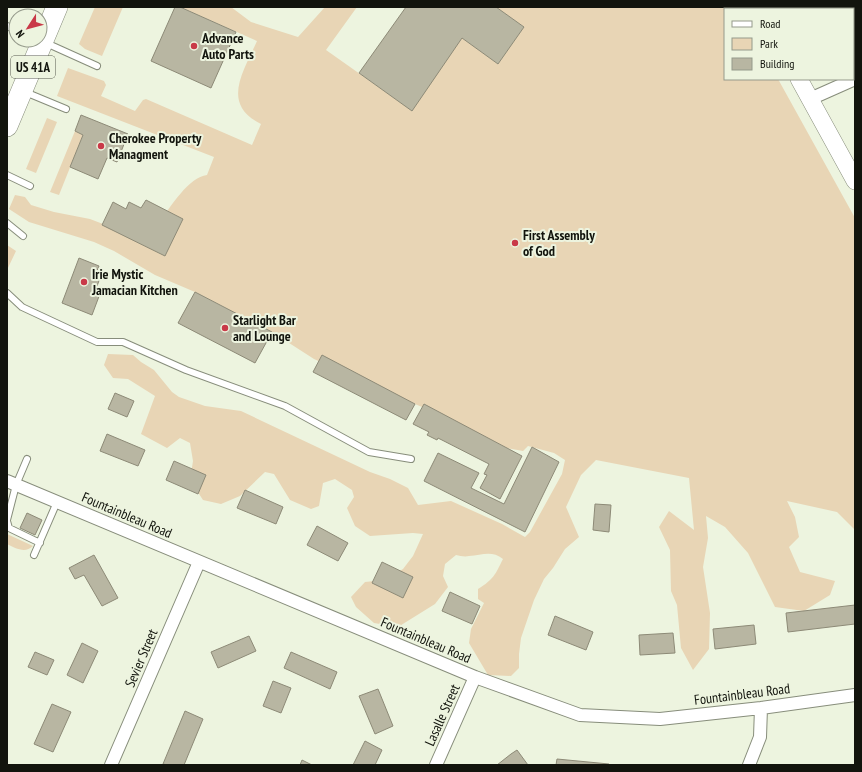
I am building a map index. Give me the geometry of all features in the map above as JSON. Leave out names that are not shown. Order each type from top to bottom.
[{"type":"highway","name":"US 41A","points":[[48,27],[57,7]]},
{"type":"highway","name":"US 41A","points":[[13,107],[39,48]]},
{"type":"main road","points":[[800,80],[855,181]]},
{"type":"street","points":[[810,99],[853,80]]},
{"type":"street","name":"Fountainbleau Road","points":[[12,483],[475,677],[580,715],[660,718],[761,708],[855,695]]},
{"type":"street","name":"Sevier Street","points":[[111,765],[199,562]]},
{"type":"street","name":"Lasalle Street","points":[[436,765],[475,677]]},
{"type":"street","points":[[749,765],[760,737],[761,708]]},
{"type":"lane","points":[[48,44],[97,66]]},
{"type":"lane","points":[[13,107],[66,109]]},
{"type":"lane","points":[[7,175],[30,186]]},
{"type":"lane","points":[[7,223],[23,236]]},
{"type":"lane","points":[[7,293],[22,307],[97,342],[123,342],[186,370],[285,406],[369,452],[411,459]]},
{"type":"lane","points":[[27,459],[12,483],[7,520],[9,528],[40,543]]},
{"type":"lane","points":[[34,555],[57,502]]},
{"type":"green space","points":[[95,7],[123,7],[102,56],[85,49],[79,44]]},
{"type":"green space","name":"First Assembly of God","points":[[180,7],[231,7],[251,22],[298,37],[325,7],[357,7],[326,50],[411,110],[462,38],[498,64],[524,27],[496,7],[740,7],[724,8],[724,80],[779,80],[855,218],[855,530],[837,512],[787,501],[795,517],[799,537],[789,547],[800,572],[835,581],[830,595],[804,611],[775,607],[748,553],[725,527],[706,516],[708,538],[703,567],[710,613],[709,649],[693,670],[681,648],[677,605],[671,591],[670,550],[659,527],[669,511],[694,530],[689,478],[596,460],[581,475],[566,507],[579,537],[565,549],[544,579],[534,600],[521,638],[519,668],[511,676],[488,675],[469,643],[471,629],[484,603],[478,599],[478,589],[488,582],[496,573],[503,559],[499,556],[491,554],[466,556],[456,555],[445,564],[443,576],[448,587],[435,604],[398,627],[374,623],[356,607],[351,597],[365,582],[384,580],[403,569],[413,556],[423,534],[413,533],[370,536],[355,526],[347,508],[354,497],[352,490],[335,479],[323,483],[319,506],[311,509],[290,500],[274,474],[265,472],[240,496],[221,504],[203,500],[190,480],[193,461],[190,443],[180,438],[167,448],[141,434],[155,396],[128,379],[113,378],[104,365],[108,354],[133,355],[154,370],[172,392],[179,397],[205,406],[241,411],[370,472],[390,479],[408,488],[418,505],[451,501],[502,524],[525,537],[530,532],[562,474],[565,460],[554,453],[528,446],[523,451],[506,448],[477,437],[422,407],[314,359],[272,332],[195,292],[155,275],[114,251],[94,242],[29,222],[9,209],[15,195],[25,197],[31,205],[54,212],[90,219],[103,224],[160,222],[180,194],[193,181],[207,175],[214,157],[57,96],[68,68],[104,81],[106,85],[101,96],[135,111],[143,100],[146,99],[252,145],[261,124],[249,116],[241,107],[238,97],[242,75],[257,41]]},
{"type":"green space","points":[[47,118],[57,122],[36,173],[26,169]]},
{"type":"green space","points":[[75,131],[83,135],[59,195],[50,192]]},
{"type":"green space","points":[[7,245],[16,251],[7,270]]},
{"type":"green space","points":[[7,534],[33,546],[27,550],[20,550],[13,547],[7,544]]},
{"type":"building","name":"Advance Auto Parts","points":[[175,7],[180,7],[236,32],[211,88],[151,61]]},
{"type":"building","points":[[406,7],[496,7],[524,27],[498,64],[462,38],[412,111],[359,73]]},
{"type":"building","points":[[817,7],[854,7],[855,15],[854,17],[854,8]]},
{"type":"building","name":"Cherokee Property Managment","points":[[81,115],[128,134],[117,162],[107,158],[98,179],[70,167],[83,135],[75,131]]},
{"type":"building","points":[[146,200],[183,219],[165,256],[102,225],[113,202],[126,209],[129,202],[141,208]]},
{"type":"building","name":"Irie Mystic Jamacian Kitchen","points":[[79,258],[99,266],[96,273],[101,275],[96,289],[101,291],[92,315],[62,303]]},
{"type":"building","name":"Starlight Bar and Lounge","points":[[195,292],[272,332],[255,363],[178,323]]},
{"type":"building","points":[[322,355],[415,404],[406,420],[313,372]]},
{"type":"building","points":[[115,393],[134,401],[127,417],[108,409]]},
{"type":"building","points":[[424,404],[522,456],[500,499],[480,488],[487,475],[484,474],[489,464],[438,438],[437,440],[427,435],[429,432],[413,424]]},
{"type":"building","points":[[107,434],[145,450],[138,466],[100,451]]},
{"type":"building","points":[[532,447],[559,462],[525,532],[424,481],[438,453],[479,473],[471,488],[504,504]]},
{"type":"building","points":[[174,461],[206,475],[198,494],[166,480]]},
{"type":"building","points":[[245,490],[283,507],[276,524],[237,508]]},
{"type":"building","points":[[595,504],[611,505],[609,532],[593,530]]},
{"type":"building","points":[[27,513],[42,520],[35,535],[20,528]]},
{"type":"building","points":[[317,526],[348,543],[338,561],[307,545]]},
{"type":"building","points":[[94,555],[118,598],[102,606],[84,575],[75,579],[69,568]]},
{"type":"building","points":[[382,562],[413,577],[403,598],[372,583]]},
{"type":"building","points":[[450,592],[480,606],[472,624],[442,611]]},
{"type":"building","points":[[855,605],[855,624],[788,632],[786,613]]},
{"type":"building","points":[[555,616],[593,632],[586,650],[548,635]]},
{"type":"building","points":[[754,625],[756,644],[715,649],[713,629]]},
{"type":"building","points":[[673,633],[675,653],[640,655],[639,635]]},
{"type":"building","points":[[249,636],[256,651],[218,668],[211,652]]},
{"type":"building","points":[[82,643],[98,651],[83,683],[67,675]]},
{"type":"building","points":[[35,652],[54,660],[47,675],[28,667]]},
{"type":"building","points":[[291,652],[337,672],[330,689],[284,668]]},
{"type":"building","points":[[273,681],[291,688],[281,713],[263,706]]},
{"type":"building","points":[[378,689],[393,726],[375,734],[359,696]]},
{"type":"building","points":[[52,704],[71,712],[53,752],[34,744]]},
{"type":"building","points":[[185,711],[203,719],[184,765],[163,764]]},
{"type":"building","points":[[365,741],[382,750],[375,765],[353,765]]},
{"type":"building","points":[[517,750],[528,765],[497,765],[511,754]]},
{"type":"building","points":[[557,759],[609,764],[609,765],[556,765]]},
{"type":"building","points":[[302,760],[312,765],[300,765]]},
{"type":"place","name":"Advance Auto Parts","points":[[194,46]]},
{"type":"place","name":"Cherokee Property Managment","points":[[101,146]]},
{"type":"place","name":"First Assembly of God","points":[[515,243]]},
{"type":"place","name":"Irie Mystic Jamacian Kitchen","points":[[84,282]]},
{"type":"place","name":"Starlight Bar and Lounge","points":[[225,328]]}]
